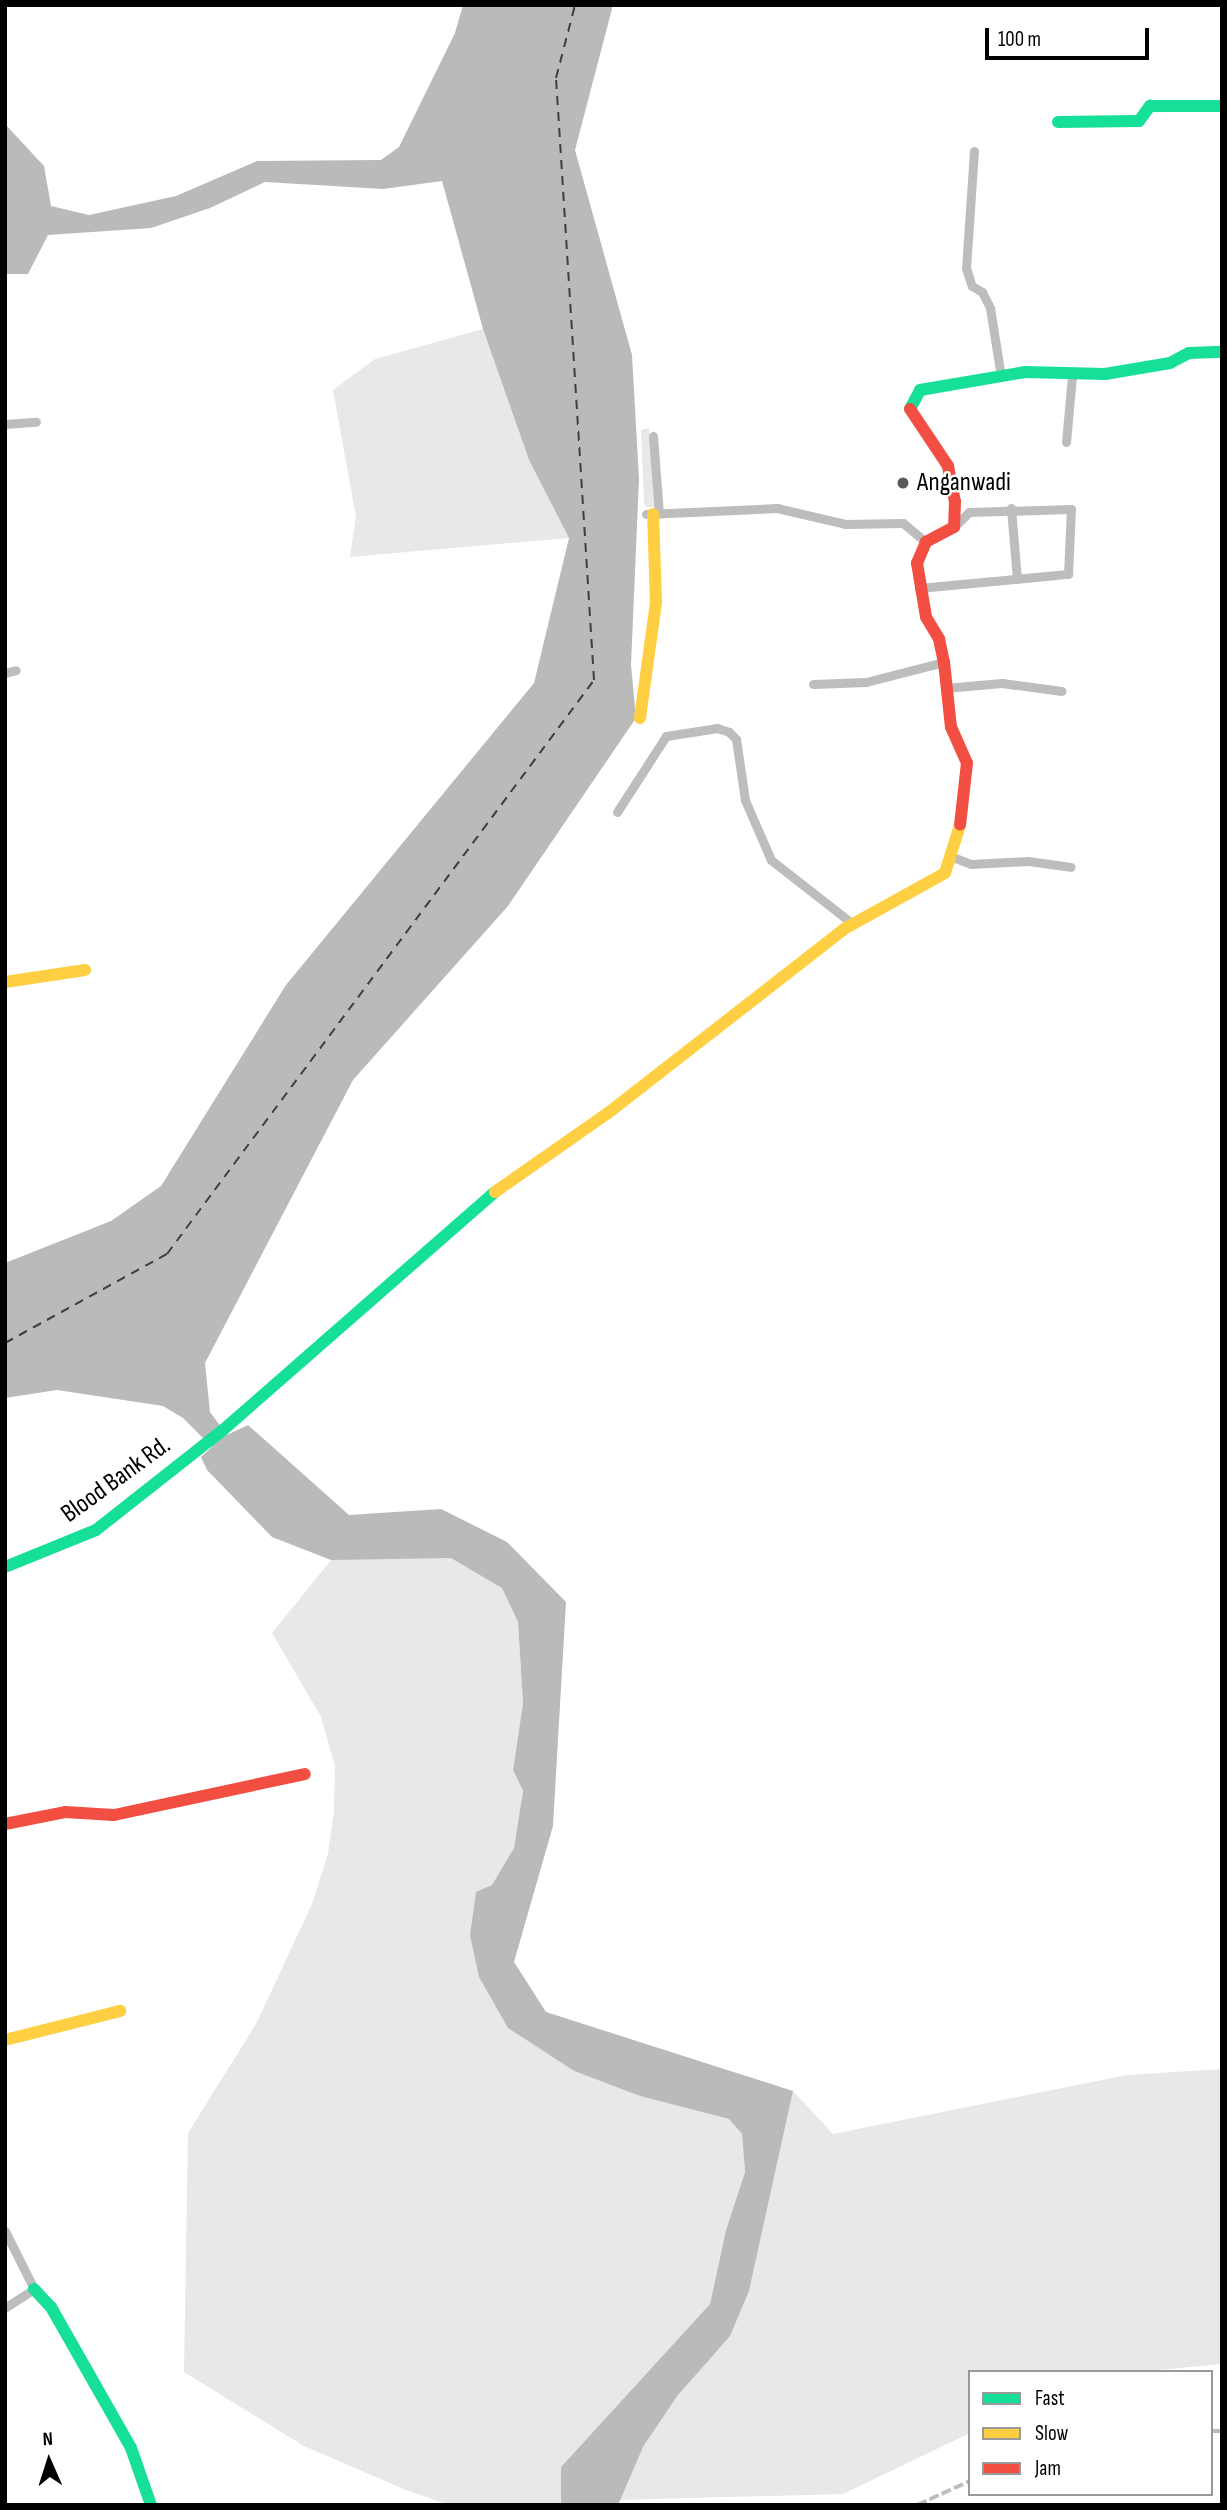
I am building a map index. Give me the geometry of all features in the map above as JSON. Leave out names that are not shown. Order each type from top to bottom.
[{"type":"street","points":[[1058,122],[1139,121],[1150,106],[1222,106]]},
{"type":"street","points":[[974,151],[965,268],[990,308],[1001,377]]},
{"type":"street","points":[[954,527],[955,501],[948,466],[910,408],[920,390],[1026,372],[1072,376],[1105,374],[1170,363],[1189,353],[1222,352]]},
{"type":"street","points":[[1066,442],[1072,376]]},
{"type":"street","points":[[5,424],[36,422]]},
{"type":"street","points":[[640,718],[656,603],[652,514],[653,436]]},
{"type":"street","points":[[652,514],[776,508],[845,524],[903,523],[926,542]]},
{"type":"street","points":[[1011,508],[1017,579]]},
{"type":"street","points":[[1011,508],[1071,509],[1069,574],[919,588],[917,563],[926,542],[954,527],[970,512],[1011,508]]},
{"type":"street","name":"Blood Bank Rd.","points":[[5,1567],[96,1530],[212,1440],[489,1194],[608,1113],[853,924],[930,884],[945,873],[962,819],[967,763],[951,727],[944,662],[919,588]]},
{"type":"street","points":[[813,684],[866,682],[944,662]]},
{"type":"street","points":[[5,673],[16,670]]},
{"type":"street","points":[[945,688],[1002,683],[1061,691]]},
{"type":"street","points":[[617,812],[666,736],[717,728],[729,732],[736,740],[745,800],[771,860],[853,924]]},
{"type":"street","points":[[950,856],[971,864],[1028,861],[1071,867]]},
{"type":"street","points":[[5,982],[85,970]]},
{"type":"street","points":[[5,1824],[65,1812],[114,1815],[305,1774]]},
{"type":"street","points":[[5,2040],[120,2011]]},
{"type":"street","points":[[5,2231],[34,2289],[51,2307],[131,2448],[152,2505]]},
{"type":"street","points":[[5,2308],[34,2289]]},
{"type":"shaded area","points":[[463,5],[613,5],[575,150],[632,355],[639,479],[631,665],[636,718],[508,906],[353,1080],[205,1363],[210,1412],[227,1435],[248,1425],[349,1515],[441,1509],[507,1542],[566,1602],[553,1826],[514,1962],[546,2012],[793,2091],[749,2291],[730,2336],[678,2395],[643,2447],[618,2505],[561,2505],[561,2467],[710,2304],[726,2230],[745,2172],[742,2134],[729,2119],[640,2096],[574,2071],[508,2028],[479,1977],[470,1935],[476,1892],[492,1885],[514,1848],[523,1791],[513,1770],[523,1703],[518,1622],[502,1588],[451,1558],[331,1560],[272,1537],[207,1470],[201,1457],[212,1447],[183,1418],[163,1406],[57,1390],[5,1398],[5,1263],[111,1221],[161,1186],[286,985],[534,683],[569,538],[529,460],[483,329],[442,181],[383,189],[265,182],[210,208],[151,228],[48,235],[28,274],[5,274],[5,124],[44,166],[51,206],[89,215],[176,196],[257,161],[381,160],[399,147],[455,33]]},
{"type":"shaded area","points":[[483,329],[529,460],[569,538],[350,557],[356,517],[333,390],[375,359]]},
{"type":"shaded area","points":[[649,428],[655,507],[646,507],[644,502],[641,430]]},
{"type":"shaded area","points":[[405,1556],[451,1557],[466,1564],[502,1588],[518,1622],[523,1703],[513,1770],[523,1791],[514,1848],[492,1885],[508,2028],[574,2071],[640,2096],[729,2119],[742,2134],[745,2172],[726,2230],[710,2304],[561,2467],[561,2505],[449,2505],[406,2490],[304,2446],[184,2372],[188,2133],[256,2024],[312,1904],[328,1854],[334,1810],[335,1766],[321,1717],[272,1633],[331,1560]]},
{"type":"shaded area","points":[[1222,2069],[1222,2364],[1159,2370],[968,2370],[968,2434],[843,2494],[619,2500],[643,2447],[749,2291],[793,2091],[833,2134],[1127,2075]]},
{"type":"ferry route","points":[[5,1343],[167,1254],[594,680],[556,78],[575,5]]},
{"type":"railway","points":[[1213,2431],[1222,2431]]},
{"type":"railway","points":[[917,2505],[968,2482]]},
{"type":"traffic: fast","points":[[1058,122],[1139,121],[1150,106],[1222,106]]},
{"type":"traffic: fast","points":[[910,409],[920,390],[1025,372],[1105,374],[1170,363],[1189,353],[1222,352]]},
{"type":"traffic: fast","points":[[5,1567],[96,1530],[223,1430],[495,1192]]},
{"type":"traffic: fast","points":[[34,2289],[51,2307],[131,2448],[151,2505]]},
{"type":"traffic: slow","points":[[640,718],[656,603],[653,514]]},
{"type":"traffic: slow","points":[[495,1192],[608,1113],[844,929],[945,873],[960,825]]},
{"type":"traffic: slow","points":[[5,982],[85,970]]},
{"type":"traffic: slow","points":[[5,2040],[120,2011]]},
{"type":"traffic: jam","points":[[910,409],[948,466],[955,501],[954,527],[926,542],[917,563],[926,617],[939,639],[944,662],[951,727],[967,763],[960,825]]},
{"type":"traffic: jam","points":[[5,1824],[65,1812],[114,1815],[305,1774]]},
{"type":"place","name":"Anganwadi","points":[[903,483]]}]
